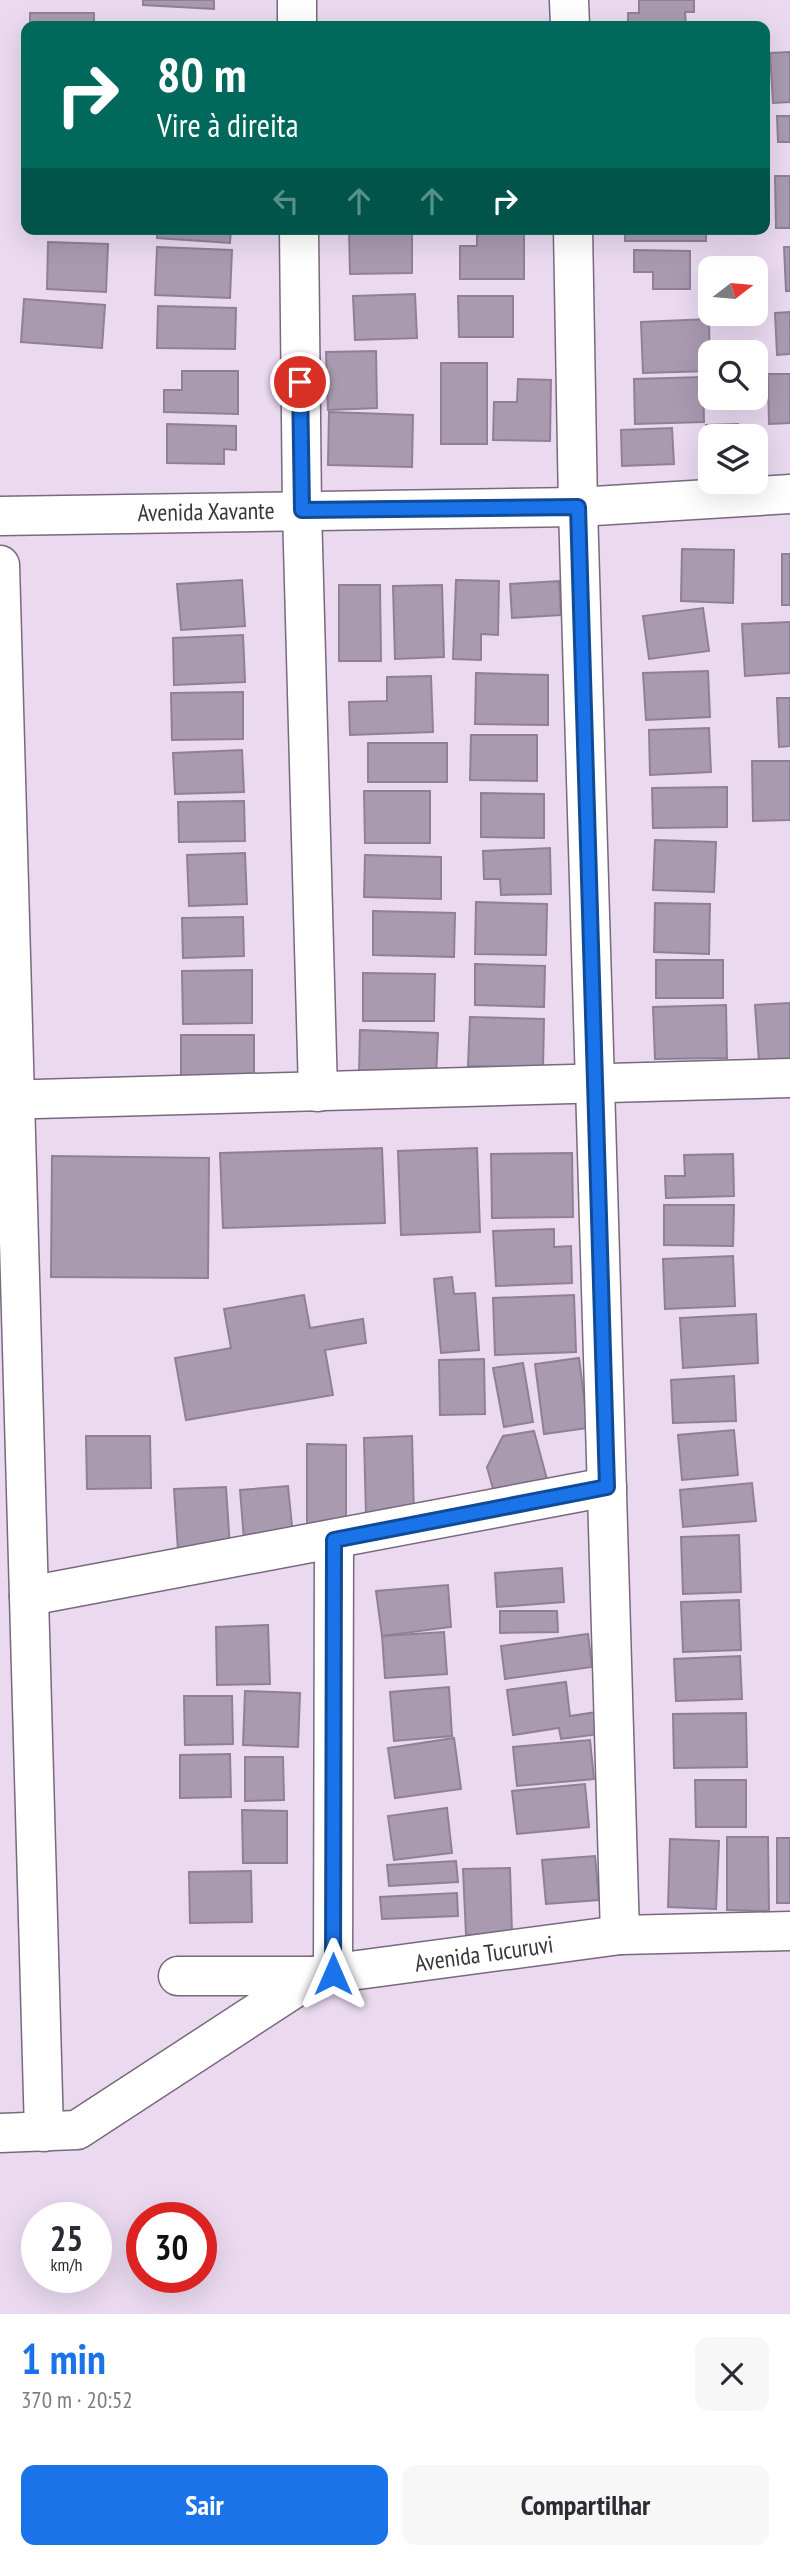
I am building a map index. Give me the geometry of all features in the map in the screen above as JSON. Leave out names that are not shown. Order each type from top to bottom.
[{"type":"street","points":[[297,0],[297,21]]},
{"type":"street","points":[[569,0],[569,21]]},
{"type":"street","points":[[299,235],[302,510],[318,1091]]},
{"type":"street","points":[[573,235],[578,507],[620,1935]]},
{"type":"street","name":"Avenida Xavante","points":[[0,516],[578,507],[790,494]]},
{"type":"street","points":[[0,565],[8,1100],[29,1596],[44,2132]]},
{"type":"street","points":[[8,1100],[790,1077]]},
{"type":"street","points":[[29,1596],[607,1487]]},
{"type":"street","points":[[0,2133],[77,2130],[323,1975],[334,1540]]},
{"type":"street","name":"Avenida Tucuruvi","points":[[178,1976],[323,1975],[620,1935],[790,1931]]},
{"type":"building","points":[[143,0],[214,0],[214,9],[143,5]]},
{"type":"building","points":[[639,0],[694,0],[694,12],[685,12],[686,21],[628,21],[628,13],[639,13]]},
{"type":"building","points":[[30,13],[94,13],[94,21],[30,21]]},
{"type":"building","points":[[790,52],[790,102],[773,103],[770,53]]},
{"type":"building","points":[[777,116],[790,116],[790,142],[778,142]]},
{"type":"building","points":[[775,176],[790,176],[790,228],[776,228]]},
{"type":"building","points":[[157,235],[231,235],[230,243],[157,238]]},
{"type":"building","points":[[349,235],[412,235],[412,273],[350,274]]},
{"type":"building","points":[[477,235],[524,235],[524,279],[460,279],[460,246],[477,246]]},
{"type":"building","points":[[625,235],[706,235],[706,241],[625,241]]},
{"type":"building","points":[[48,242],[108,244],[106,292],[47,289]]},
{"type":"building","points":[[157,247],[232,250],[230,298],[155,295]]},
{"type":"building","points":[[784,247],[790,247],[790,291],[786,291]]},
{"type":"building","points":[[634,250],[690,251],[690,289],[653,289],[653,272],[634,272]]},
{"type":"building","points":[[415,294],[417,338],[355,340],[353,296]]},
{"type":"building","points":[[458,296],[513,296],[513,337],[459,337]]},
{"type":"building","points":[[24,299],[105,305],[102,348],[21,342]]},
{"type":"building","points":[[158,306],[236,308],[235,349],[157,348]]},
{"type":"building","points":[[790,312],[790,354],[777,355],[775,313]]},
{"type":"building","points":[[698,319],[698,326],[709,326],[709,340],[698,340],[698,371],[643,373],[641,322]]},
{"type":"building","points":[[376,351],[377,408],[328,410],[326,352]]},
{"type":"building","points":[[441,363],[487,363],[487,444],[441,444]]},
{"type":"building","points":[[182,371],[238,371],[238,414],[164,412],[164,390],[182,390]]},
{"type":"building","points":[[768,374],[790,374],[790,423],[769,424]]},
{"type":"building","points":[[698,377],[698,410],[704,410],[704,422],[635,424],[634,379]]},
{"type":"building","points":[[518,379],[551,380],[550,441],[493,440],[494,402],[517,402]]},
{"type":"building","points":[[329,412],[413,415],[412,467],[328,465]]},
{"type":"building","points":[[167,424],[236,426],[236,450],[224,449],[224,464],[167,463]]},
{"type":"building","points":[[672,428],[674,464],[622,466],[621,430]]},
{"type":"building","points":[[682,549],[734,550],[733,603],[681,601]]},
{"type":"building","points":[[782,554],[790,554],[790,605],[782,605]]},
{"type":"building","points":[[242,580],[245,626],[181,630],[177,584]]},
{"type":"building","points":[[456,580],[499,581],[498,635],[481,634],[481,660],[453,659]]},
{"type":"building","points":[[559,581],[561,615],[512,618],[510,584]]},
{"type":"building","points":[[339,585],[380,585],[381,661],[339,661]]},
{"type":"building","points":[[442,585],[444,657],[395,659],[393,586]]},
{"type":"building","points":[[703,608],[709,651],[649,659],[643,616]]},
{"type":"building","points":[[790,622],[790,673],[745,676],[742,624]]},
{"type":"building","points":[[243,635],[245,682],[174,685],[173,638]]},
{"type":"building","points":[[708,671],[710,717],[646,720],[643,673]]},
{"type":"building","points":[[476,673],[548,675],[548,725],[475,724]]},
{"type":"building","points":[[431,676],[433,732],[350,735],[349,702],[387,701],[387,677]]},
{"type":"building","points":[[243,692],[243,739],[172,740],[171,693]]},
{"type":"building","points":[[777,698],[790,698],[790,746],[779,747]]},
{"type":"building","points":[[709,728],[711,772],[650,775],[649,730]]},
{"type":"building","points":[[471,735],[537,735],[537,781],[470,780]]},
{"type":"building","points":[[368,743],[447,743],[447,782],[368,782]]},
{"type":"building","points":[[242,750],[244,792],[175,794],[173,753]]},
{"type":"building","points":[[752,761],[790,761],[790,820],[753,821]]},
{"type":"building","points":[[727,787],[727,827],[653,828],[652,788]]},
{"type":"building","points":[[364,791],[430,791],[430,843],[365,843]]},
{"type":"building","points":[[481,793],[544,794],[544,838],[481,837]]},
{"type":"building","points":[[244,801],[245,841],[179,842],[178,802]]},
{"type":"building","points":[[655,840],[716,842],[714,892],[653,890]]},
{"type":"building","points":[[550,848],[551,894],[501,895],[500,879],[484,879],[483,851]]},
{"type":"building","points":[[245,853],[247,904],[189,906],[187,855]]},
{"type":"building","points":[[365,855],[441,857],[441,899],[364,897]]},
{"type":"building","points":[[476,902],[547,904],[546,955],[475,954]]},
{"type":"building","points":[[655,903],[710,904],[709,954],[654,952]]},
{"type":"building","points":[[373,911],[455,913],[454,957],[373,955]]},
{"type":"building","points":[[243,917],[244,956],[183,958],[182,918]]},
{"type":"building","points":[[656,960],[723,960],[723,998],[656,998]]},
{"type":"building","points":[[475,964],[545,966],[544,1007],[475,1005]]},
{"type":"building","points":[[252,970],[252,1023],[183,1024],[182,971]]},
{"type":"building","points":[[363,973],[435,974],[434,1021],[363,1021]]},
{"type":"building","points":[[790,1003],[790,1060],[759,1062],[755,1005]]},
{"type":"building","points":[[726,1005],[727,1058],[655,1059],[653,1007]]},
{"type":"building","points":[[470,1017],[544,1019],[543,1068],[468,1066]]},
{"type":"building","points":[[360,1030],[438,1033],[436,1077],[359,1074]]},
{"type":"building","points":[[181,1035],[254,1035],[254,1084],[181,1084]]},
{"type":"building","points":[[382,1148],[385,1223],[223,1228],[220,1153]]},
{"type":"building","points":[[477,1148],[480,1232],[401,1235],[398,1151]]},
{"type":"building","points":[[572,1153],[573,1217],[492,1218],[491,1154]]},
{"type":"building","points":[[733,1154],[734,1196],[666,1198],[665,1176],[685,1176],[684,1155]]},
{"type":"building","points":[[52,1156],[209,1158],[208,1278],[51,1277]]},
{"type":"building","points":[[664,1205],[734,1205],[733,1246],[664,1245]]},
{"type":"building","points":[[554,1229],[554,1247],[571,1246],[572,1283],[496,1286],[493,1231]]},
{"type":"building","points":[[733,1256],[735,1306],[665,1309],[663,1259]]},
{"type":"building","points":[[452,1277],[454,1294],[475,1293],[479,1350],[441,1353],[434,1279]]},
{"type":"building","points":[[304,1295],[310,1328],[363,1319],[366,1343],[325,1350],[333,1395],[186,1420],[175,1358],[231,1348],[224,1309]]},
{"type":"building","points":[[574,1295],[576,1352],[495,1355],[493,1298]]},
{"type":"building","points":[[756,1314],[758,1363],[683,1368],[680,1318]]},
{"type":"building","points":[[579,1358],[588,1428],[544,1434],[535,1364]]},
{"type":"building","points":[[484,1359],[485,1414],[440,1415],[439,1360]]},
{"type":"building","points":[[523,1363],[533,1422],[504,1427],[493,1368]]},
{"type":"building","points":[[734,1376],[736,1421],[673,1423],[671,1380]]},
{"type":"building","points":[[734,1430],[738,1475],[682,1480],[678,1435]]},
{"type":"building","points":[[534,1431],[549,1487],[495,1496],[487,1467],[503,1436]]},
{"type":"building","points":[[86,1436],[150,1436],[151,1488],[87,1489]]},
{"type":"building","points":[[412,1436],[414,1515],[366,1516],[364,1438]]},
{"type":"building","points":[[307,1444],[346,1445],[346,1530],[307,1530]]},
{"type":"building","points":[[752,1483],[756,1521],[683,1527],[680,1490]]},
{"type":"building","points":[[288,1486],[293,1536],[244,1540],[240,1490]]},
{"type":"building","points":[[226,1487],[230,1548],[178,1551],[174,1489]]},
{"type":"building","points":[[739,1535],[741,1592],[683,1594],[681,1537]]},
{"type":"building","points":[[562,1568],[564,1602],[497,1607],[495,1573]]},
{"type":"building","points":[[448,1585],[451,1627],[382,1636],[376,1591]]},
{"type":"building","points":[[739,1600],[741,1650],[683,1652],[681,1602]]},
{"type":"building","points":[[500,1611],[557,1611],[558,1632],[500,1633]]},
{"type":"building","points":[[268,1625],[270,1684],[217,1685],[216,1627]]},
{"type":"building","points":[[444,1632],[447,1674],[385,1678],[382,1636]]},
{"type":"building","points":[[588,1634],[592,1667],[505,1679],[501,1646]]},
{"type":"building","points":[[740,1656],[742,1699],[676,1701],[674,1659]]},
{"type":"building","points":[[566,1682],[570,1716],[597,1712],[600,1734],[561,1739],[559,1728],[513,1735],[507,1690]]},
{"type":"building","points":[[449,1687],[452,1736],[394,1741],[390,1692]]},
{"type":"building","points":[[245,1691],[300,1693],[298,1747],[243,1745]]},
{"type":"building","points":[[184,1696],[232,1696],[233,1744],[185,1745]]},
{"type":"building","points":[[746,1713],[747,1767],[674,1768],[673,1714]]},
{"type":"building","points":[[454,1738],[461,1789],[395,1798],[388,1748]]},
{"type":"building","points":[[590,1740],[594,1779],[517,1786],[513,1747]]},
{"type":"building","points":[[230,1754],[231,1797],[180,1798],[180,1755]]},
{"type":"building","points":[[245,1757],[283,1757],[284,1800],[245,1801]]},
{"type":"building","points":[[695,1780],[746,1780],[746,1827],[696,1827]]},
{"type":"building","points":[[585,1784],[589,1827],[517,1834],[512,1791]]},
{"type":"building","points":[[447,1808],[452,1853],[394,1860],[388,1816]]},
{"type":"building","points":[[242,1810],[287,1811],[287,1863],[243,1863]]},
{"type":"building","points":[[727,1837],[768,1837],[769,1911],[727,1910]]},
{"type":"building","points":[[777,1838],[790,1838],[790,1903],[777,1903]]},
{"type":"building","points":[[670,1839],[719,1841],[716,1909],[668,1907]]},
{"type":"building","points":[[595,1856],[599,1900],[546,1904],[542,1860]]},
{"type":"building","points":[[456,1861],[458,1882],[389,1886],[387,1865]]},
{"type":"building","points":[[510,1868],[512,1934],[466,1935],[463,1869]]},
{"type":"building","points":[[251,1871],[252,1922],[190,1923],[189,1872]]},
{"type":"building","points":[[457,1893],[458,1916],[382,1919],[380,1897]]},
{"type":"route","points":[[300,382],[302,510],[578,507],[607,1487],[334,1540],[333,1974]]}]
